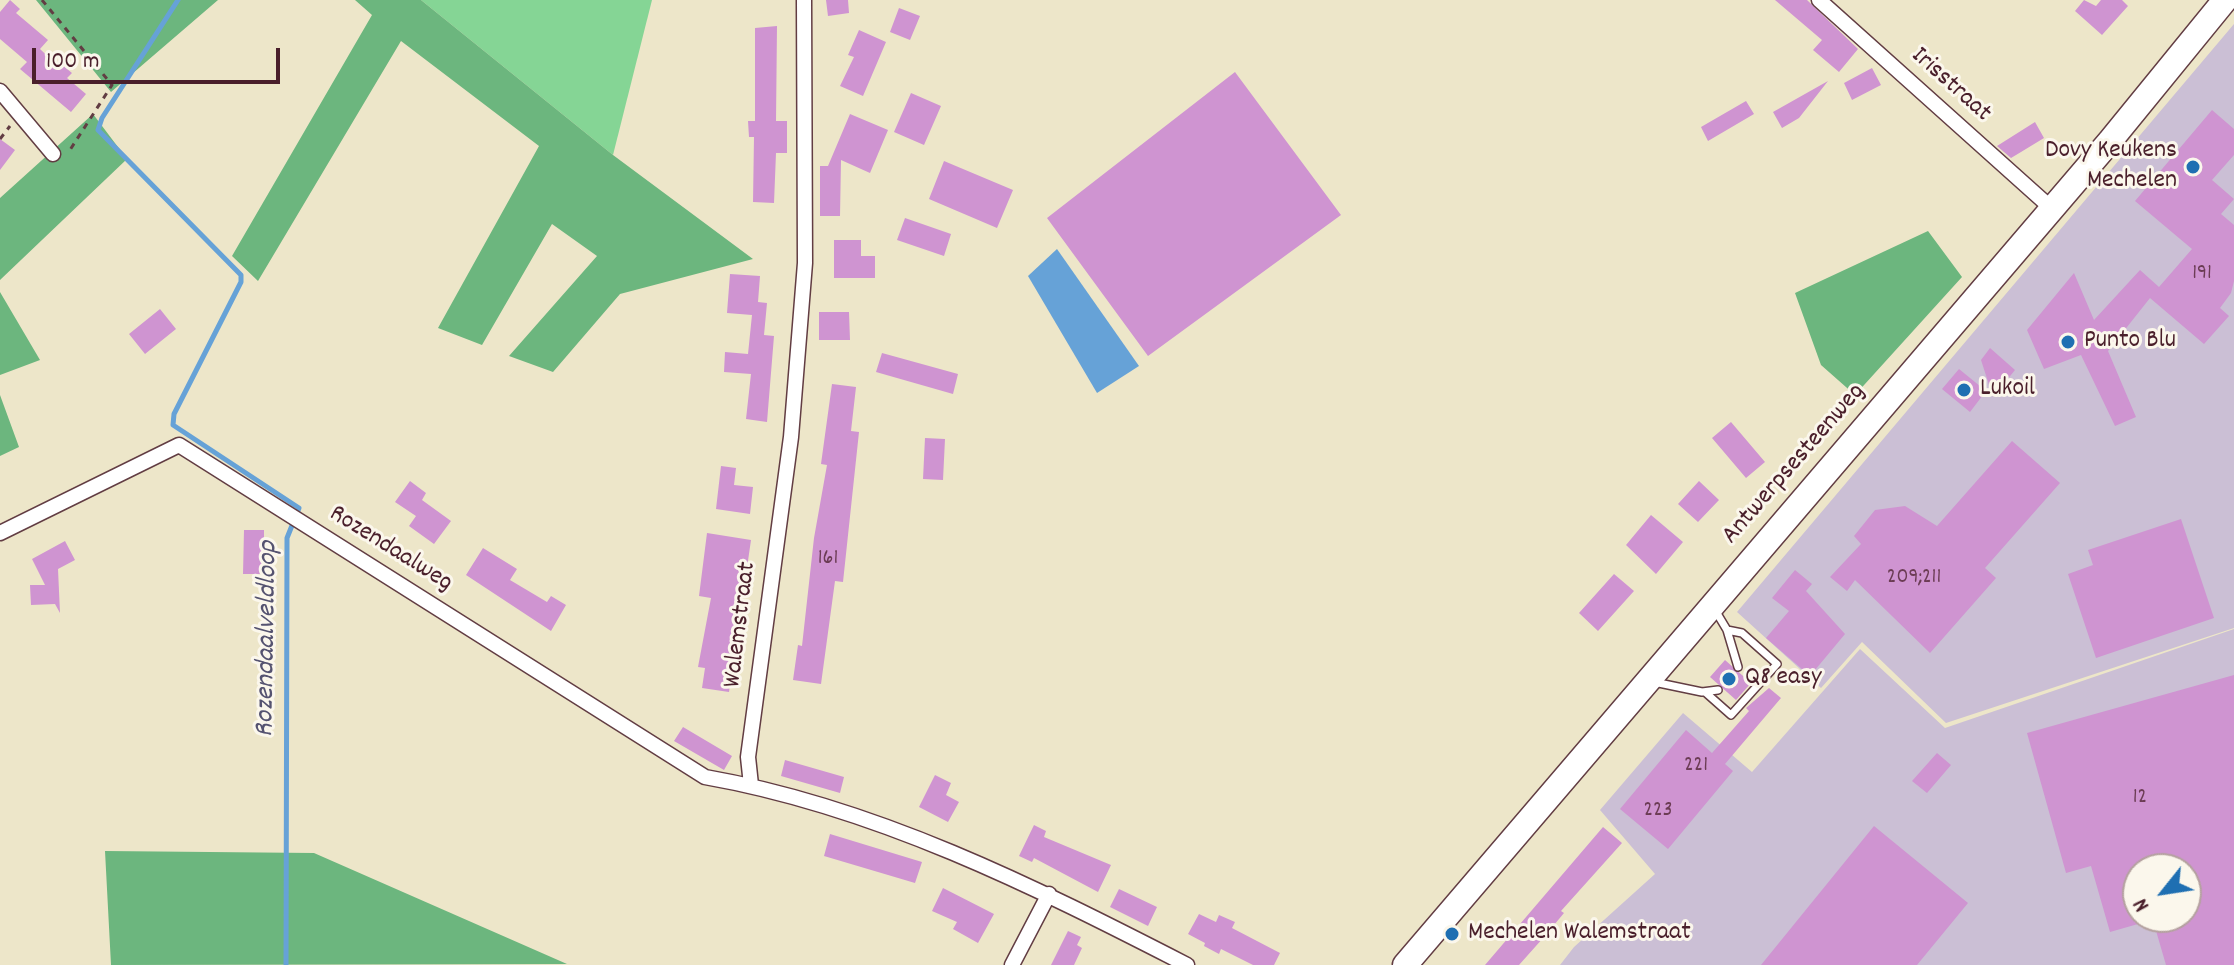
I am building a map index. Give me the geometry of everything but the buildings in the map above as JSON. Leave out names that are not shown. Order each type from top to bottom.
[{"type":"main road","name":"Antwerpsesteenweg","points":[[1405,965],[2050,207],[2110,141],[2225,0]]},
{"type":"street","name":"Walemstraat","points":[[751,785],[748,757],[791,437],[805,263],[804,0]]},
{"type":"street","name":"Irisstraat","points":[[1819,0],[2050,207]]},
{"type":"street","points":[[0,91],[53,154]]},
{"type":"street","name":"Rozendaalweg","points":[[0,533],[179,445],[705,777],[751,785]]},
{"type":"street","points":[[751,785],[866,819],[1049,894],[1187,965]]},
{"type":"street","points":[[1012,965],[1049,894]]},
{"type":"lane","points":[[1712,604],[1727,630],[1738,667]]},
{"type":"lane","points":[[1705,692],[1731,715],[1777,664],[1742,633],[1727,630]]},
{"type":"lane","points":[[1648,680],[1670,687],[1705,692],[1718,690]]},
{"type":"path","points":[[42,0],[112,85],[64,160],[53,154]]},
{"type":"shaded area","points":[[2234,24],[2234,628],[1946,723],[1862,642],[1821,688],[1737,612]]},
{"type":"shaded area","points":[[2234,629],[2234,965],[1560,965],[1574,947],[1655,874],[1600,810],[1683,713],[1752,772],[1860,649],[1945,728]]},
{"type":"green space","points":[[36,0],[218,0],[111,92]]},
{"type":"green space","points":[[355,0],[421,0],[613,155],[753,259],[620,294],[553,372],[509,356],[597,256],[552,224],[482,345],[438,328],[539,146],[401,41],[258,281],[232,256],[372,15]]},
{"type":"green space","points":[[421,0],[652,0],[613,155]]},
{"type":"green space","points":[[93,114],[127,159],[0,280],[0,198]]},
{"type":"green space","points":[[1928,231],[1962,277],[1855,395],[1821,365],[1795,293]]},
{"type":"green space","points":[[0,292],[40,360],[0,375]]},
{"type":"green space","points":[[0,395],[19,447],[0,456]]},
{"type":"green space","points":[[105,851],[314,853],[567,964],[111,965]]},
{"type":"water","points":[[1057,249],[1139,366],[1097,393],[1028,276]]},
{"type":"waterway","name":"Rozendaalveldloop","points":[[178,0],[102,118],[98,130],[241,275],[241,282],[174,414],[173,425],[299,508],[287,538],[286,965]]},
{"type":"place","name":"Dovy Keukens Mechelen","points":[[2193,167]]},
{"type":"place","name":"Punto Blu","points":[[2068,342]]},
{"type":"place","name":"Lukoil","points":[[1964,390]]},
{"type":"place","name":"Q8 easy","points":[[1729,679]]},
{"type":"place","name":"Mechelen Walemstraat","points":[[1452,934]]}]
